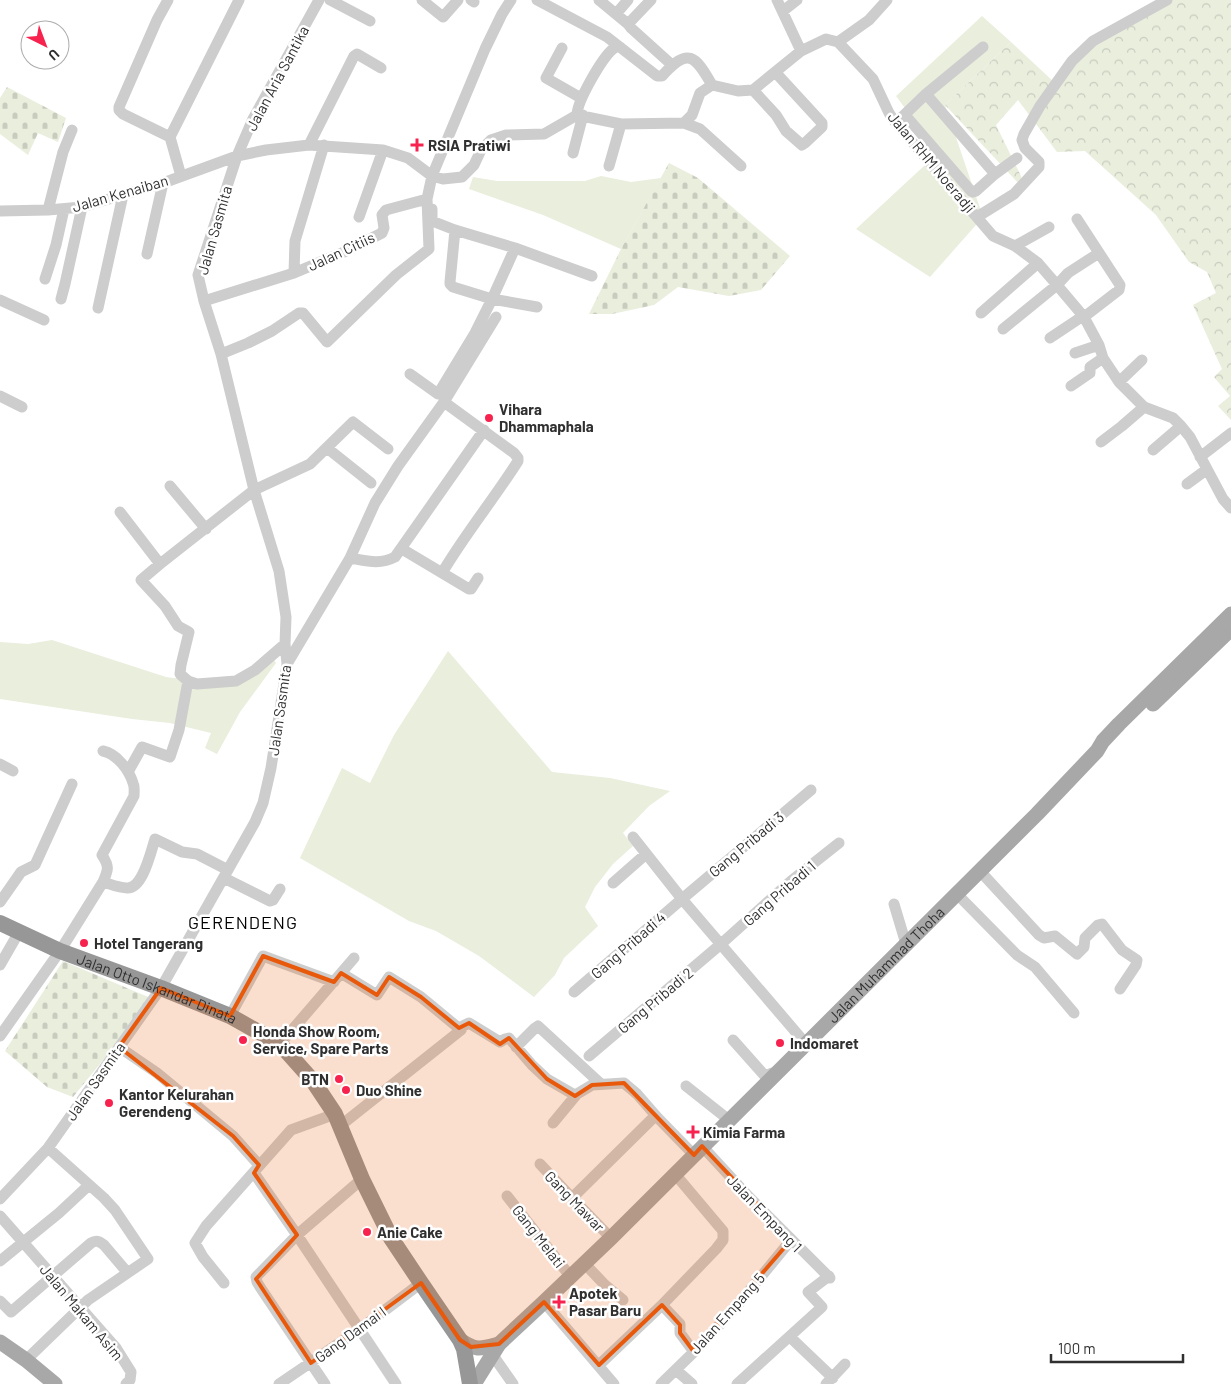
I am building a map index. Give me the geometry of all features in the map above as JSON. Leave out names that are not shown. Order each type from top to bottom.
[{"type":"highway","name":"Jalan Otto Iskandar Dinata","points":[[0,923],[60,951],[161,988],[230,1016],[280,1044],[313,1081],[338,1120],[362,1179],[392,1238],[420,1283],[460,1340],[464,1349],[470,1384]]},
{"type":"main road","name":"Jalan Muhammad Thoha","points":[[474,1384],[495,1349],[806,1044],[1036,814],[1097,751],[1103,741],[1125,718],[1231,614]]},
{"type":"main road","name":"Jalan Muhammad Thoha","points":[[1097,751],[1106,746],[1132,723],[1231,629]]},
{"type":"main road","points":[[460,1340],[479,1349],[495,1349]]},
{"type":"main road","points":[[0,1342],[55,1384]]},
{"type":"street","points":[[168,0],[157,20],[119,110],[123,114],[170,137]]},
{"type":"street","points":[[182,176],[170,137],[239,0]]},
{"type":"street","name":"Jalan Aria Santika","points":[[236,156],[253,119],[319,0]]},
{"type":"street","points":[[330,0],[370,21]]},
{"type":"street","points":[[422,0],[436,4],[443,17],[458,0]]},
{"type":"street","points":[[221,354],[272,331],[299,313],[303,313],[328,341],[396,275],[429,249],[429,212],[434,177],[484,49],[511,0]]},
{"type":"street","points":[[537,0],[607,37],[657,76],[662,76],[680,58],[695,60],[706,73],[712,86]]},
{"type":"street","points":[[599,0],[672,64]]},
{"type":"street","points":[[616,14],[628,0]]},
{"type":"street","points":[[628,24],[651,0]]},
{"type":"street","points":[[777,0],[801,51]]},
{"type":"street","points":[[783,11],[797,0]]},
{"type":"street","points":[[684,123],[692,115],[700,93],[712,86],[738,91],[752,90],[801,51],[826,38],[838,42],[869,20],[887,0]]},
{"type":"street","points":[[977,217],[1014,194],[1039,167],[1039,162],[1025,148],[1022,140],[1040,106],[1072,61],[1093,42],[1143,8],[1167,0]]},
{"type":"street","name":"Jalan RHM Noeradji","points":[[838,42],[873,79],[893,113],[993,236],[1015,246],[1038,263],[1084,316],[1099,345],[1103,358],[1119,382],[1144,406],[1174,418],[1181,426],[1190,437],[1222,499],[1231,508]]},
{"type":"street","points":[[573,153],[580,115],[578,105],[581,98],[602,62],[614,48],[620,47]]},
{"type":"street","points":[[983,47],[926,94],[893,113],[973,192],[1017,158]]},
{"type":"street","points":[[562,48],[546,78],[581,98]]},
{"type":"street","points":[[309,145],[354,56],[358,54],[381,68]]},
{"type":"street","points":[[752,90],[776,115],[786,131],[802,145],[813,137],[823,126],[776,72]]},
{"type":"street","points":[[926,94],[995,174]]},
{"type":"street","points":[[236,156],[309,145],[383,150],[408,158],[434,177],[443,179],[462,178],[474,165],[481,150],[492,140],[506,134],[544,134],[580,115],[622,124],[684,123],[700,129],[741,166]]},
{"type":"street","points":[[609,166],[622,124]]},
{"type":"street","points":[[48,210],[63,152],[72,130]]},
{"type":"street","name":"Jalan Citiis","points":[[294,273],[295,241],[324,145]]},
{"type":"street","points":[[359,217],[383,150]]},
{"type":"street","name":"Jalan Kenaiban","points":[[2,212],[82,207],[163,183],[236,156]]},
{"type":"street","name":"Jalan Sasmita","points":[[0,1200],[48,1148],[161,988],[255,822],[263,803],[271,768],[286,653],[286,617],[279,571],[254,490],[221,354],[204,301],[198,274],[236,156]]},
{"type":"street","points":[[147,254],[163,183]]},
{"type":"street","points":[[98,308],[123,195]]},
{"type":"street","points":[[61,299],[66,284],[82,207]]},
{"type":"street","points":[[45,278],[56,245],[64,209]]},
{"type":"street","name":"Jalan Citiis","points":[[204,301],[294,273],[344,252],[382,232],[384,228],[382,215],[386,210],[429,212]]},
{"type":"street","points":[[0,223],[2,212]]},
{"type":"street","points":[[429,212],[456,230],[515,248],[592,276]]},
{"type":"street","points":[[1050,338],[1084,316],[1119,290],[1120,287],[1119,281],[1077,220]]},
{"type":"street","points":[[1015,246],[1049,227]]},
{"type":"street","points":[[456,230],[450,284],[453,287],[492,299],[537,307]]},
{"type":"street","points":[[477,340],[492,299],[515,248]]},
{"type":"street","points":[[1003,329],[1057,285],[1068,273],[1099,253]]},
{"type":"street","points":[[981,313],[1038,263]]},
{"type":"street","points":[[0,300],[44,320]]},
{"type":"street","points":[[388,449],[353,422],[310,464],[254,490],[141,580],[165,606],[178,626],[189,632],[180,665],[180,674],[197,684],[236,681],[286,653],[350,558],[375,503],[398,466],[443,398],[477,340],[496,317]]},
{"type":"street","points":[[1075,353],[1099,345]]},
{"type":"street","points":[[1071,386],[1090,372],[1090,367],[1103,358]]},
{"type":"street","points":[[1119,382],[1142,360]]},
{"type":"street","points":[[410,374],[518,458],[502,486],[453,554],[442,573]]},
{"type":"street","points":[[0,396],[22,407]]},
{"type":"street","points":[[1100,442],[1122,426],[1144,406]]},
{"type":"street","points":[[1153,450],[1181,426]]},
{"type":"street","points":[[350,558],[372,563],[386,561],[395,557],[484,430]]},
{"type":"street","points":[[1200,457],[1231,433]]},
{"type":"street","points":[[327,448],[371,483]]},
{"type":"street","points":[[1187,484],[1206,470]]},
{"type":"street","points":[[170,486],[206,529]]},
{"type":"street","points":[[120,512],[160,564]]},
{"type":"street","points":[[402,549],[469,589],[471,589],[478,578]]},
{"type":"street","points":[[128,772],[142,747],[170,757],[179,730],[188,680]]},
{"type":"street","points":[[0,1036],[60,951],[103,882],[107,872],[108,864],[102,855],[134,796],[134,785],[128,772],[110,752],[103,751]]},
{"type":"street","points":[[0,764],[13,771]]},
{"type":"street","points":[[0,902],[21,872],[35,865],[72,784]]},
{"type":"street","name":"Gang Pribadi 3","points":[[682,898],[811,790]]},
{"type":"street","points":[[632,837],[806,1044]]},
{"type":"street","points":[[103,882],[127,889],[133,887],[141,879],[155,839],[182,852],[197,854],[270,902],[280,889]]},
{"type":"street","name":"Gang Pribadi 1","points":[[721,944],[791,881],[839,843]]},
{"type":"street","points":[[613,883],[646,854]]},
{"type":"street","points":[[980,870],[1039,935],[1044,938],[1055,936],[1077,954],[1084,947],[1086,938],[1098,924],[1102,924],[1122,950],[1137,960],[1136,965],[1120,989]]},
{"type":"street","points":[[956,893],[1017,955],[1035,967],[1074,1013]]},
{"type":"street","name":"Gang Pribadi 4","points":[[574,992],[682,898]]},
{"type":"street","points":[[894,904],[906,944]]},
{"type":"street","points":[[0,966],[19,932]]},
{"type":"street","name":"Gang Pribadi 2","points":[[589,1056],[721,944]]},
{"type":"street","points":[[230,1016],[263,956],[338,978],[377,995],[389,977],[421,997],[461,1030]]},
{"type":"street","points":[[280,1044],[354,958]]},
{"type":"street","points":[[224,1283],[203,1257],[195,1243],[206,1226],[291,1130],[338,1120],[461,1030],[463,1026],[469,1023],[500,1042],[509,1038],[532,1065],[548,1079],[573,1094],[577,1094]]},
{"type":"street","points":[[516,1047],[538,1026],[600,1084]]},
{"type":"street","points":[[733,1040],[765,1076],[772,1073],[775,1074]]},
{"type":"street","points":[[119,1047],[157,1073],[233,1136],[396,1384]]},
{"type":"street","name":"Jalan Empang 1","points":[[600,1084],[624,1083],[637,1094],[657,1117],[698,1151],[749,1198],[830,1277],[808,1292],[822,1308],[790,1337]]},
{"type":"street","points":[[553,1123],[577,1094],[592,1085],[600,1084]]},
{"type":"street","points":[[686,1086],[729,1120]]},
{"type":"street","points":[[572,1198],[653,1118],[657,1117]]},
{"type":"street","points":[[26,1360],[79,1307],[148,1259],[115,1210],[48,1148]]},
{"type":"street","name":"Gang Mawar","points":[[540,1164],[610,1238]]},
{"type":"street","points":[[599,1365],[662,1305],[723,1240],[723,1231],[675,1174]]},
{"type":"street","points":[[325,1384],[256,1279],[297,1235],[362,1179]]},
{"type":"street","points":[[0,1261],[89,1186]]},
{"type":"street","name":"Gang Melati","points":[[507,1196],[570,1276]]},
{"type":"street","name":"Jalan Makam Asim","points":[[0,1216],[116,1348],[131,1372],[130,1380],[126,1384]]},
{"type":"street","name":"Jalan Empang 5","points":[[661,1384],[736,1307],[791,1240]]},
{"type":"street","points":[[0,1301],[11,1312],[91,1243],[96,1241],[100,1241],[104,1245],[127,1272]]},
{"type":"street","points":[[584,1263],[605,1285],[623,1300]]},
{"type":"street","name":"Gang Damai I","points":[[279,1384],[360,1329],[420,1283]]},
{"type":"street","points":[[544,1302],[614,1384]]},
{"type":"street","points":[[662,1305],[680,1324],[680,1333],[694,1352]]},
{"type":"street","points":[[737,1384],[790,1337],[829,1381],[845,1364]]},
{"type":"street","points":[[495,1349],[513,1384]]},
{"type":"street","points":[[676,1370],[692,1384]]},
{"type":"highlighted area","points":[[263,956],[334,982],[341,973],[377,995],[389,977],[421,997],[459,1028],[469,1023],[500,1044],[509,1038],[547,1079],[575,1096],[592,1085],[624,1083],[694,1155],[702,1146],[791,1240],[694,1352],[680,1333],[680,1325],[662,1305],[599,1365],[544,1302],[499,1344],[471,1347],[460,1340],[421,1283],[311,1363],[256,1279],[297,1235],[254,1173],[259,1165],[233,1136],[119,1047],[161,988],[230,1016]]},
{"type":"green space","points":[[1167,0],[1231,0],[1231,420],[1218,406],[1230,396],[1214,377],[1222,369],[1193,305],[1216,293],[1207,272],[1189,262],[1156,215],[1085,151],[1057,152],[1018,100],[996,125],[1021,176],[1023,188],[945,105],[1011,42],[1054,82],[1087,41]]},
{"type":"green space","points":[[982,16],[1011,42],[945,105],[983,217],[930,277],[856,229],[938,153],[896,96]]},
{"type":"green space","points":[[7,87],[66,118],[58,142],[38,133],[28,155],[0,134],[0,98]]},
{"type":"green space","points":[[669,163],[698,178],[790,256],[761,290],[729,296],[678,287],[654,305],[612,314],[589,314],[621,249]]},
{"type":"green space","points":[[601,176],[631,182],[661,178],[621,249],[543,215],[469,189],[473,177],[497,181],[585,181]]},
{"type":"green space","points":[[52,640],[166,677],[205,682],[234,679],[271,655],[276,663],[240,712],[217,754],[205,748],[211,733],[170,723],[0,699],[0,642],[28,644]]},
{"type":"green space","points":[[448,651],[552,772],[610,778],[670,791],[649,806],[623,833],[633,846],[613,864],[595,887],[585,907],[598,926],[564,958],[555,975],[534,997],[479,956],[436,931],[409,921],[300,858],[342,768],[370,783],[394,735]]},
{"type":"green space","points":[[63,961],[153,999],[73,1097],[47,1087],[5,1051]]},
{"type":"place","name":"RSIA Pratiwi","points":[[417,145]]},
{"type":"place","name":"Vihara Dhammaphala","points":[[489,418]]},
{"type":"place","name":"Hotel Tangerang","points":[[84,943]]},
{"type":"place","name":"Honda Show Room, Service, Spare Parts","points":[[243,1040]]},
{"type":"place","name":"Indomaret","points":[[780,1043]]},
{"type":"place","name":"BTN","points":[[339,1079]]},
{"type":"place","name":"Duo Shine","points":[[346,1090]]},
{"type":"place","name":"Kantor Kelurahan Gerendeng","points":[[109,1103]]},
{"type":"place","name":"Kimia Farma","points":[[693,1132]]},
{"type":"place","name":"Anie Cake","points":[[367,1232]]},
{"type":"place","name":"Apotek Pasar Baru","points":[[559,1302]]},
{"type":"district","name":"GERENDENG","points":[[243,922]]}]
